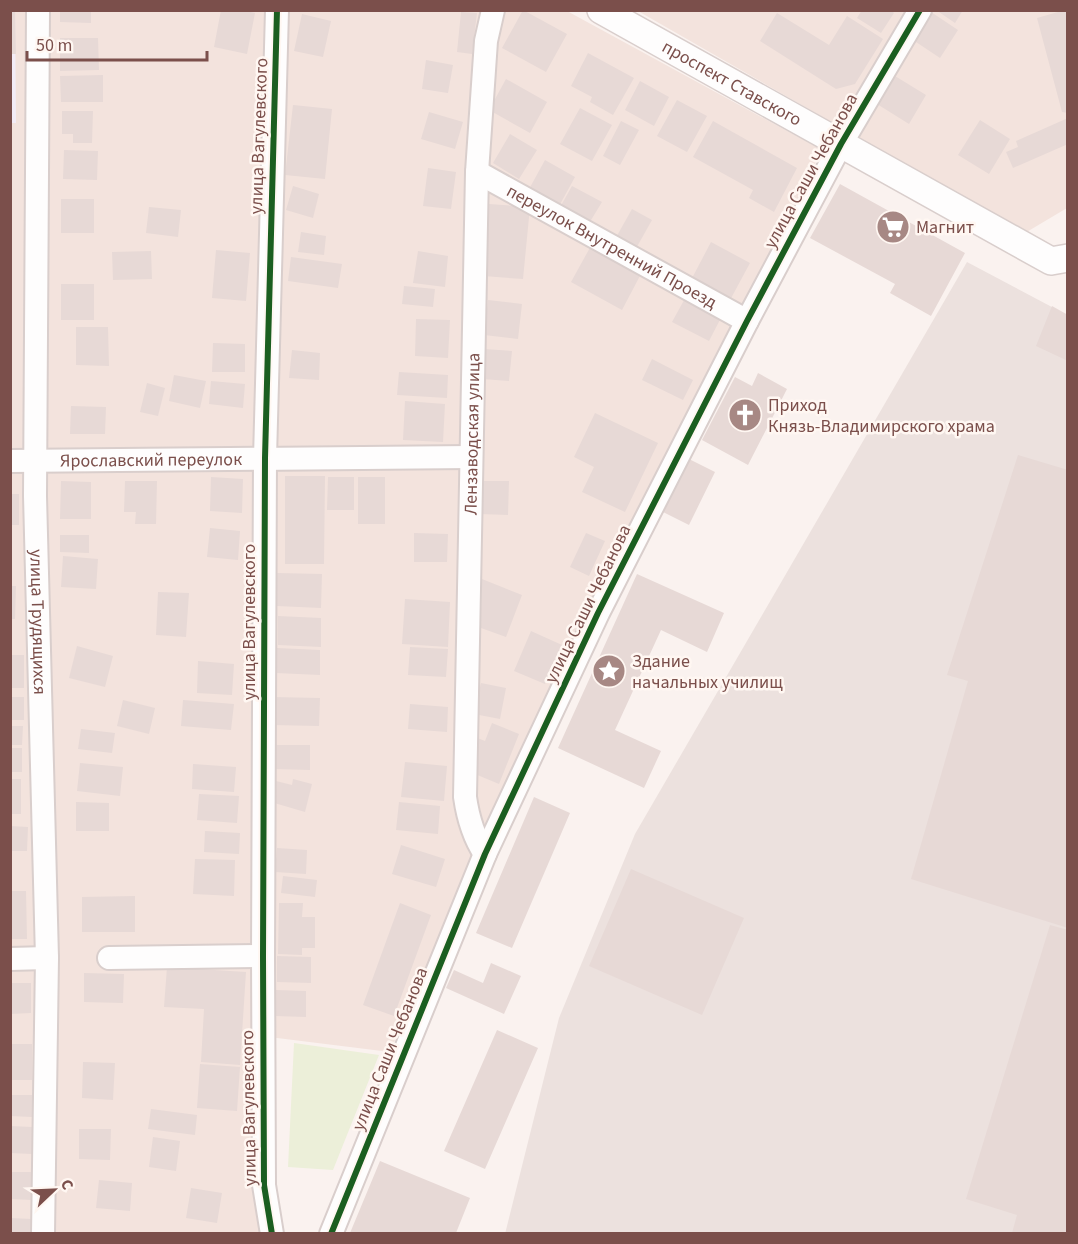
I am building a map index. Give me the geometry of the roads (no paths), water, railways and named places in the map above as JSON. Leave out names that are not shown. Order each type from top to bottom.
[{"type":"street","name":"улица Трудящихся","points":[[38,10],[35,460],[47,958],[44,1233]]},
{"type":"street","name":"улица Вагулевского","points":[[272,1233],[264,1185],[265,458],[277,10]]},
{"type":"street","name":"Лензаводская улица","points":[[485,854],[473,831],[465,797],[477,172],[486,41],[493,10]]},
{"type":"street","name":"улица Саши Чебанова","points":[[331,1233],[485,854],[598,612],[747,321],[841,144],[920,10]]},
{"type":"street","name":"проспект Ставского","points":[[618,15],[841,144],[1059,260]]},
{"type":"street","name":"переулок Внутренний Проезд","points":[[477,172],[747,321]]},
{"type":"street","name":"Ярославский переулок","points":[[10,461],[471,457]]},
{"type":"street","points":[[109,958],[263,956]]},
{"type":"street","points":[[10,959],[47,958]]},
{"type":"place","name":"Магнит","points":[[893,227]]},
{"type":"place","name":"Приход Князь-Владимирского храма","points":[[745,415]]},
{"type":"place","name":"Здание начальных училищ","points":[[609,671]]}]
